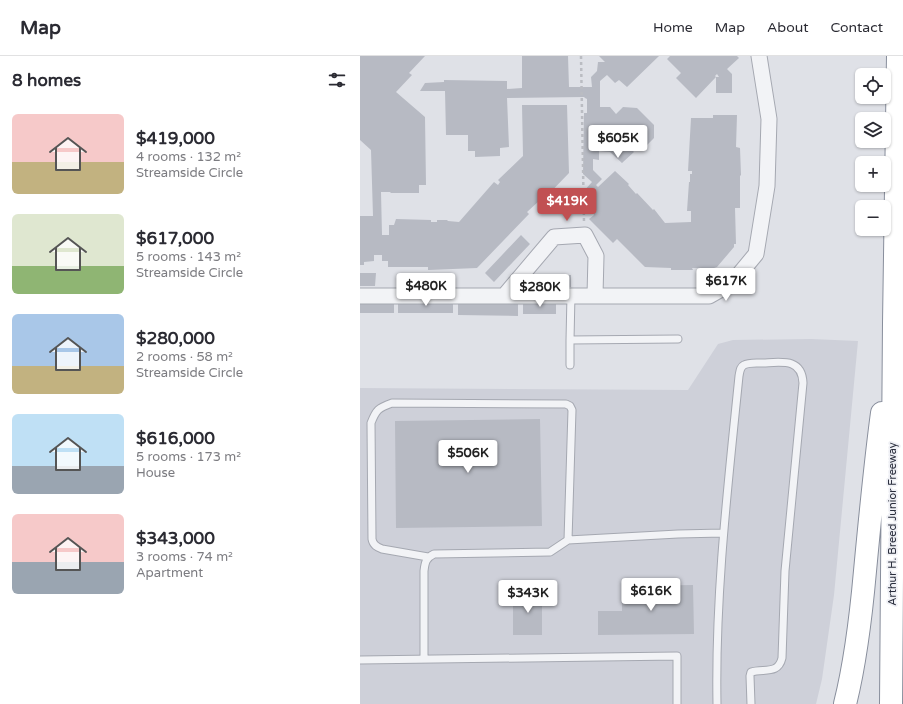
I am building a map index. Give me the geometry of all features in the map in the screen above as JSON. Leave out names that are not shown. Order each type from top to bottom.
[{"type":"highway","name":"Arthur H. Breed Junior Freeway","points":[[891,704],[898,56]]},
{"type":"highway","points":[[845,704],[851,683],[860,625],[877,446],[894,323]]},
{"type":"street","points":[[360,296],[709,296],[732,283],[756,254],[767,186],[769,120],[758,56]]},
{"type":"street","points":[[504,296],[554,237],[585,235],[596,256],[595,295]]},
{"type":"lane","points":[[570,364],[571,295]]},
{"type":"lane","points":[[570,340],[678,339]]},
{"type":"lane","points":[[717,704],[716,672],[723,533],[740,368],[750,363],[792,363],[798,368],[802,375],[803,383],[785,571],[782,658],[781,664],[774,669],[751,672],[750,704]]},
{"type":"lane","points":[[428,557],[382,549],[373,543],[372,539],[371,423],[375,411],[392,403],[566,404],[570,406],[572,410],[568,540]]},
{"type":"lane","points":[[424,659],[424,571],[425,561],[428,557],[434,554],[550,552],[568,540],[723,533]]},
{"type":"lane","points":[[360,660],[677,656],[677,704]]},
{"type":"path","points":[[581,56],[585,235]]},
{"type":"shaded area","points":[[811,339],[858,341],[834,595],[822,679],[816,704],[360,704],[360,388],[688,390],[718,344],[733,340]]},
{"type":"building","points":[[360,56],[425,56],[409,73],[412,75],[396,92],[425,117],[426,185],[419,185],[419,193],[381,192],[382,235],[389,235],[389,225],[394,225],[396,219],[431,220],[431,222],[437,222],[437,220],[447,220],[459,222],[494,182],[498,185],[500,182],[498,180],[523,156],[522,105],[567,105],[569,173],[541,202],[539,201],[527,212],[529,214],[477,268],[428,270],[428,267],[388,267],[388,261],[382,261],[382,255],[374,255],[374,261],[364,262],[364,265],[360,265],[360,216],[373,216],[371,150],[360,140]]},
{"type":"building","points":[[522,56],[568,56],[569,87],[592,87],[591,77],[597,71],[598,62],[605,62],[599,56],[659,56],[627,87],[619,80],[615,83],[607,75],[600,81],[600,107],[610,107],[616,114],[623,107],[637,108],[654,125],[654,138],[645,147],[631,147],[630,148],[634,152],[622,163],[610,152],[599,151],[599,160],[593,159],[593,170],[602,179],[596,185],[598,187],[615,171],[629,184],[628,185],[636,194],[637,193],[653,210],[654,209],[665,223],[691,222],[691,211],[687,211],[690,174],[692,174],[692,171],[688,171],[691,118],[713,118],[713,115],[737,115],[736,147],[740,148],[741,175],[740,208],[735,208],[736,244],[734,244],[734,247],[717,267],[692,268],[693,270],[671,270],[671,268],[645,267],[617,239],[613,243],[589,219],[594,215],[583,192],[592,182],[583,174],[584,113],[587,113],[587,99],[584,97],[507,98],[509,147],[500,148],[500,156],[475,157],[475,151],[468,151],[468,135],[446,135],[445,91],[420,91],[425,83],[444,82],[444,80],[507,81],[507,89],[522,88]]},
{"type":"building","points":[[670,56],[737,56],[739,58],[727,69],[732,74],[732,93],[716,93],[716,77],[696,98],[676,78],[681,73],[667,59]]},
{"type":"building","points":[[521,235],[530,244],[494,282],[485,273]]},
{"type":"building","points":[[360,273],[376,273],[375,286],[360,286]]},
{"type":"building","points":[[400,275],[455,275],[455,286],[400,286]]},
{"type":"building","points":[[571,275],[571,287],[540,288],[539,276]]},
{"type":"building","points":[[360,300],[394,300],[394,313],[360,313]]},
{"type":"building","points":[[398,301],[453,301],[453,313],[398,313]]},
{"type":"building","points":[[556,301],[556,314],[523,314],[523,302]]},
{"type":"building","points":[[458,302],[518,303],[518,316],[458,315]]},
{"type":"building","points":[[540,419],[542,526],[396,528],[395,421]]},
{"type":"building","points":[[693,585],[694,634],[598,635],[598,611],[622,611],[622,597],[627,597],[627,586]]},
{"type":"building","points":[[513,593],[542,593],[542,635],[513,635]]}]
